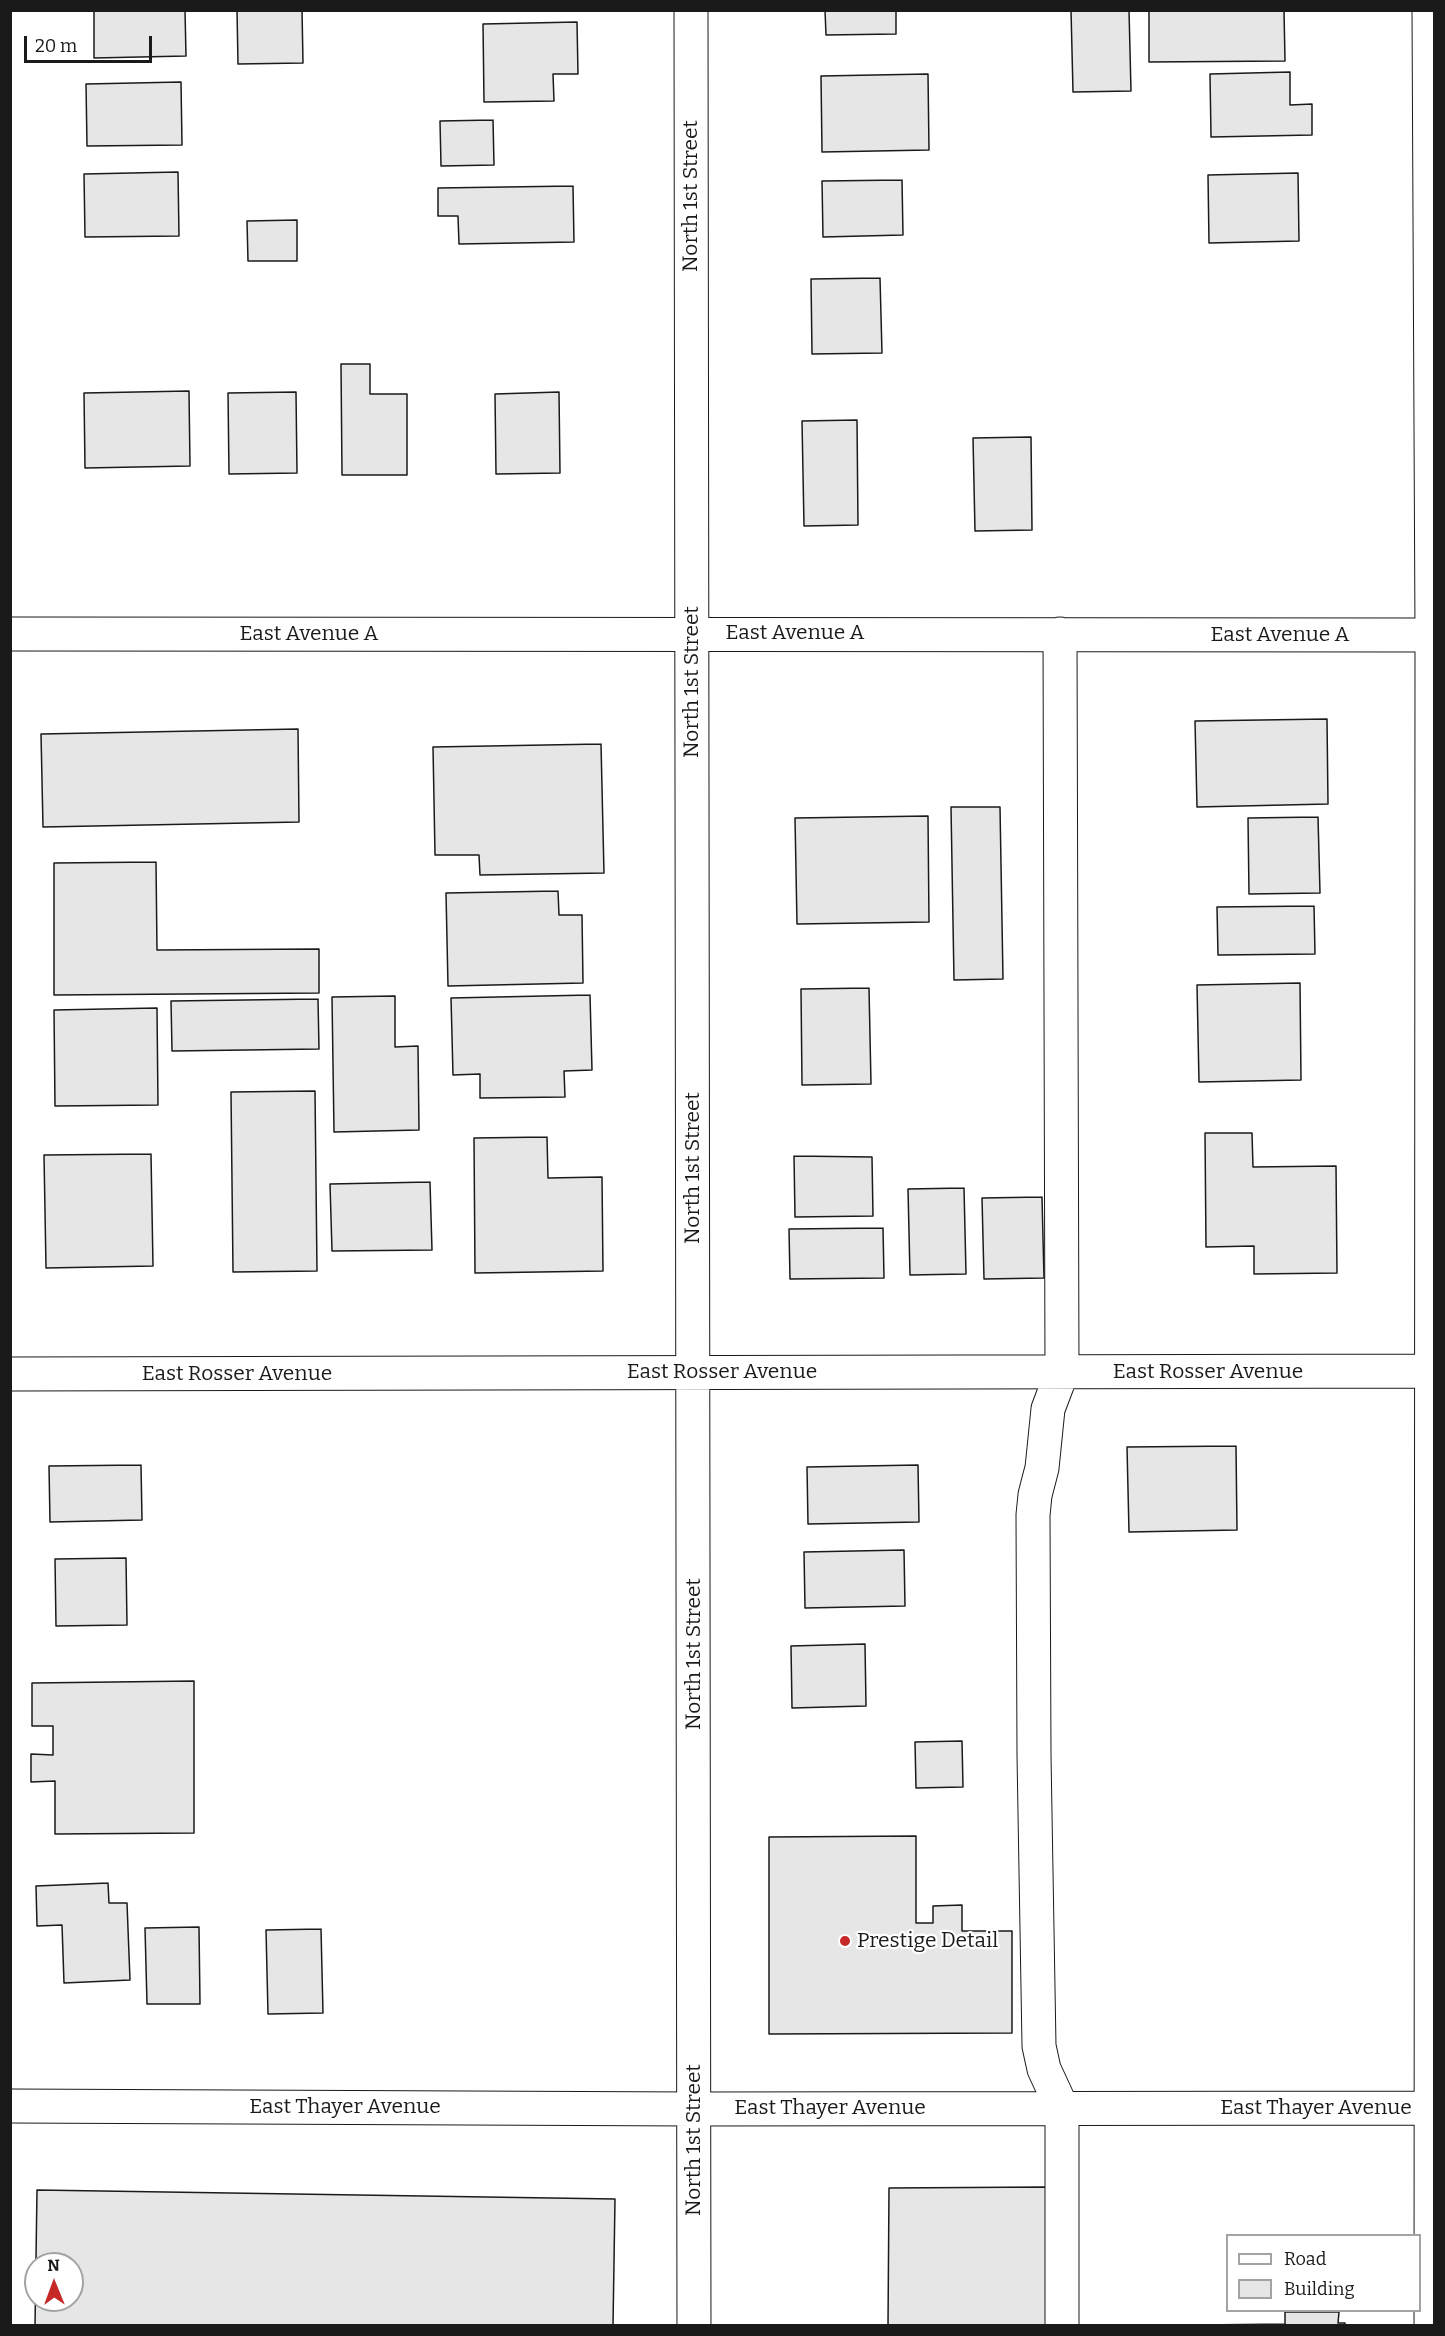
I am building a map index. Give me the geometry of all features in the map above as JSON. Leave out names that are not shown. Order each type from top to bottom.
[{"type":"street","name":"North 1st Street","points":[[691,10],[694,2325]]},
{"type":"street","points":[[1429,10],[1433,635],[1431,2325]]},
{"type":"street","name":"East Avenue A","points":[[10,634],[1433,635]]},
{"type":"street","points":[[1060,634],[1062,1372],[1048,1408],[1042,1468],[1035,1495],[1034,1755],[1039,2046],[1044,2069],[1062,2108],[1062,2325]]},
{"type":"street","name":"East Rosser Avenue","points":[[10,1374],[1433,1371]]},
{"type":"street","name":"East Thayer Avenue","points":[[10,2106],[694,2109],[1433,2108]]},
{"type":"building","points":[[94,10],[185,10],[186,56],[94,58]]},
{"type":"building","points":[[237,10],[302,10],[303,63],[238,64]]},
{"type":"building","points":[[825,10],[896,10],[896,34],[826,35]]},
{"type":"building","points":[[1071,10],[1129,10],[1131,91],[1073,92]]},
{"type":"building","points":[[1149,10],[1284,10],[1285,61],[1149,62]]},
{"type":"building","points":[[577,22],[578,74],[553,74],[554,101],[484,102],[483,24]]},
{"type":"building","points":[[1290,72],[1290,105],[1312,104],[1312,135],[1211,137],[1210,74]]},
{"type":"building","points":[[928,74],[929,150],[822,152],[821,76]]},
{"type":"building","points":[[181,82],[182,145],[87,146],[86,84]]},
{"type":"building","points":[[493,120],[494,165],[441,166],[440,121]]},
{"type":"building","points":[[178,172],[179,236],[85,237],[84,174]]},
{"type":"building","points":[[1298,173],[1299,241],[1209,243],[1208,175]]},
{"type":"building","points":[[902,180],[903,235],[823,237],[822,181]]},
{"type":"building","points":[[573,186],[574,242],[459,244],[458,216],[438,216],[438,188]]},
{"type":"building","points":[[297,220],[297,261],[248,261],[247,221]]},
{"type":"building","points":[[880,278],[882,353],[812,354],[811,279]]},
{"type":"building","points":[[341,364],[370,364],[370,394],[407,394],[407,475],[342,475]]},
{"type":"building","points":[[189,391],[190,466],[85,468],[84,393]]},
{"type":"building","points":[[296,392],[297,473],[229,474],[228,393]]},
{"type":"building","points":[[559,392],[560,473],[496,474],[495,394]]},
{"type":"building","points":[[857,420],[858,525],[804,526],[802,421]]},
{"type":"building","points":[[1031,437],[1032,530],[975,531],[973,438]]},
{"type":"building","points":[[1327,719],[1328,804],[1197,807],[1195,721]]},
{"type":"building","points":[[298,729],[299,822],[43,827],[41,734]]},
{"type":"building","points":[[601,744],[604,873],[480,875],[479,855],[435,855],[433,747]]},
{"type":"building","points":[[951,807],[1000,807],[1003,979],[954,980]]},
{"type":"building","points":[[928,816],[929,922],[797,924],[795,818]]},
{"type":"building","points":[[1318,817],[1320,893],[1249,894],[1248,818]]},
{"type":"building","points":[[156,862],[157,950],[319,949],[319,993],[54,995],[54,863]]},
{"type":"building","points":[[558,891],[559,915],[582,915],[583,983],[448,986],[446,893]]},
{"type":"building","points":[[1314,906],[1315,954],[1218,955],[1217,907]]},
{"type":"building","points":[[1300,983],[1301,1080],[1199,1082],[1197,985]]},
{"type":"building","points":[[869,988],[871,1084],[802,1085],[801,989]]},
{"type":"building","points":[[590,995],[592,1070],[564,1071],[565,1097],[480,1098],[480,1074],[453,1075],[451,998]]},
{"type":"building","points":[[395,996],[395,1047],[418,1046],[419,1130],[334,1132],[332,997]]},
{"type":"building","points":[[318,999],[319,1049],[172,1051],[171,1001]]},
{"type":"building","points":[[157,1008],[158,1105],[55,1106],[54,1010]]},
{"type":"building","points":[[315,1091],[317,1271],[233,1272],[231,1092]]},
{"type":"building","points":[[1205,1133],[1252,1133],[1253,1167],[1336,1166],[1337,1273],[1254,1274],[1254,1246],[1206,1247]]},
{"type":"building","points":[[547,1137],[548,1178],[602,1177],[603,1271],[475,1273],[474,1138]]},
{"type":"building","points":[[151,1154],[153,1266],[46,1268],[44,1155]]},
{"type":"building","points":[[794,1156],[872,1157],[873,1216],[795,1217]]},
{"type":"building","points":[[430,1182],[432,1250],[332,1251],[330,1184]]},
{"type":"building","points":[[964,1188],[966,1274],[910,1275],[908,1189]]},
{"type":"building","points":[[1042,1197],[1044,1278],[984,1279],[982,1198]]},
{"type":"building","points":[[883,1228],[884,1278],[790,1279],[789,1229]]},
{"type":"building","points":[[1236,1446],[1237,1530],[1129,1532],[1127,1447]]},
{"type":"building","points":[[141,1465],[142,1520],[50,1522],[49,1466]]},
{"type":"building","points":[[918,1465],[919,1522],[808,1524],[807,1467]]},
{"type":"building","points":[[904,1550],[905,1606],[805,1608],[804,1552]]},
{"type":"building","points":[[126,1558],[127,1625],[56,1626],[55,1559]]},
{"type":"building","points":[[865,1644],[866,1706],[792,1708],[791,1646]]},
{"type":"building","points":[[194,1681],[194,1833],[55,1834],[55,1781],[31,1782],[31,1754],[53,1755],[53,1726],[32,1726],[32,1683]]},
{"type":"building","points":[[962,1741],[963,1787],[916,1788],[915,1742]]},
{"type":"building","points":[[916,1836],[916,1923],[933,1923],[933,1906],[962,1905],[962,1931],[1012,1931],[1012,2033],[769,2034],[769,1837]]},
{"type":"building","points":[[108,1883],[109,1903],[127,1903],[130,1980],[64,1983],[62,1925],[37,1926],[36,1886]]},
{"type":"building","points":[[199,1927],[200,2004],[147,2004],[145,1928]]},
{"type":"building","points":[[321,1929],[323,2013],[268,2014],[266,1930]]},
{"type":"building","points":[[1046,2187],[1047,2326],[888,2326],[889,2188]]},
{"type":"building","points":[[37,2190],[615,2199],[613,2326],[35,2326],[35,2312],[84,2312],[84,2252],[36,2252]]},
{"type":"building","points":[[1285,2312],[1339,2312],[1338,2323],[1345,2323],[1345,2326],[1116,2326],[1285,2324]]},
{"type":"place","name":"Prestige Detail","points":[[845,1941]]}]
